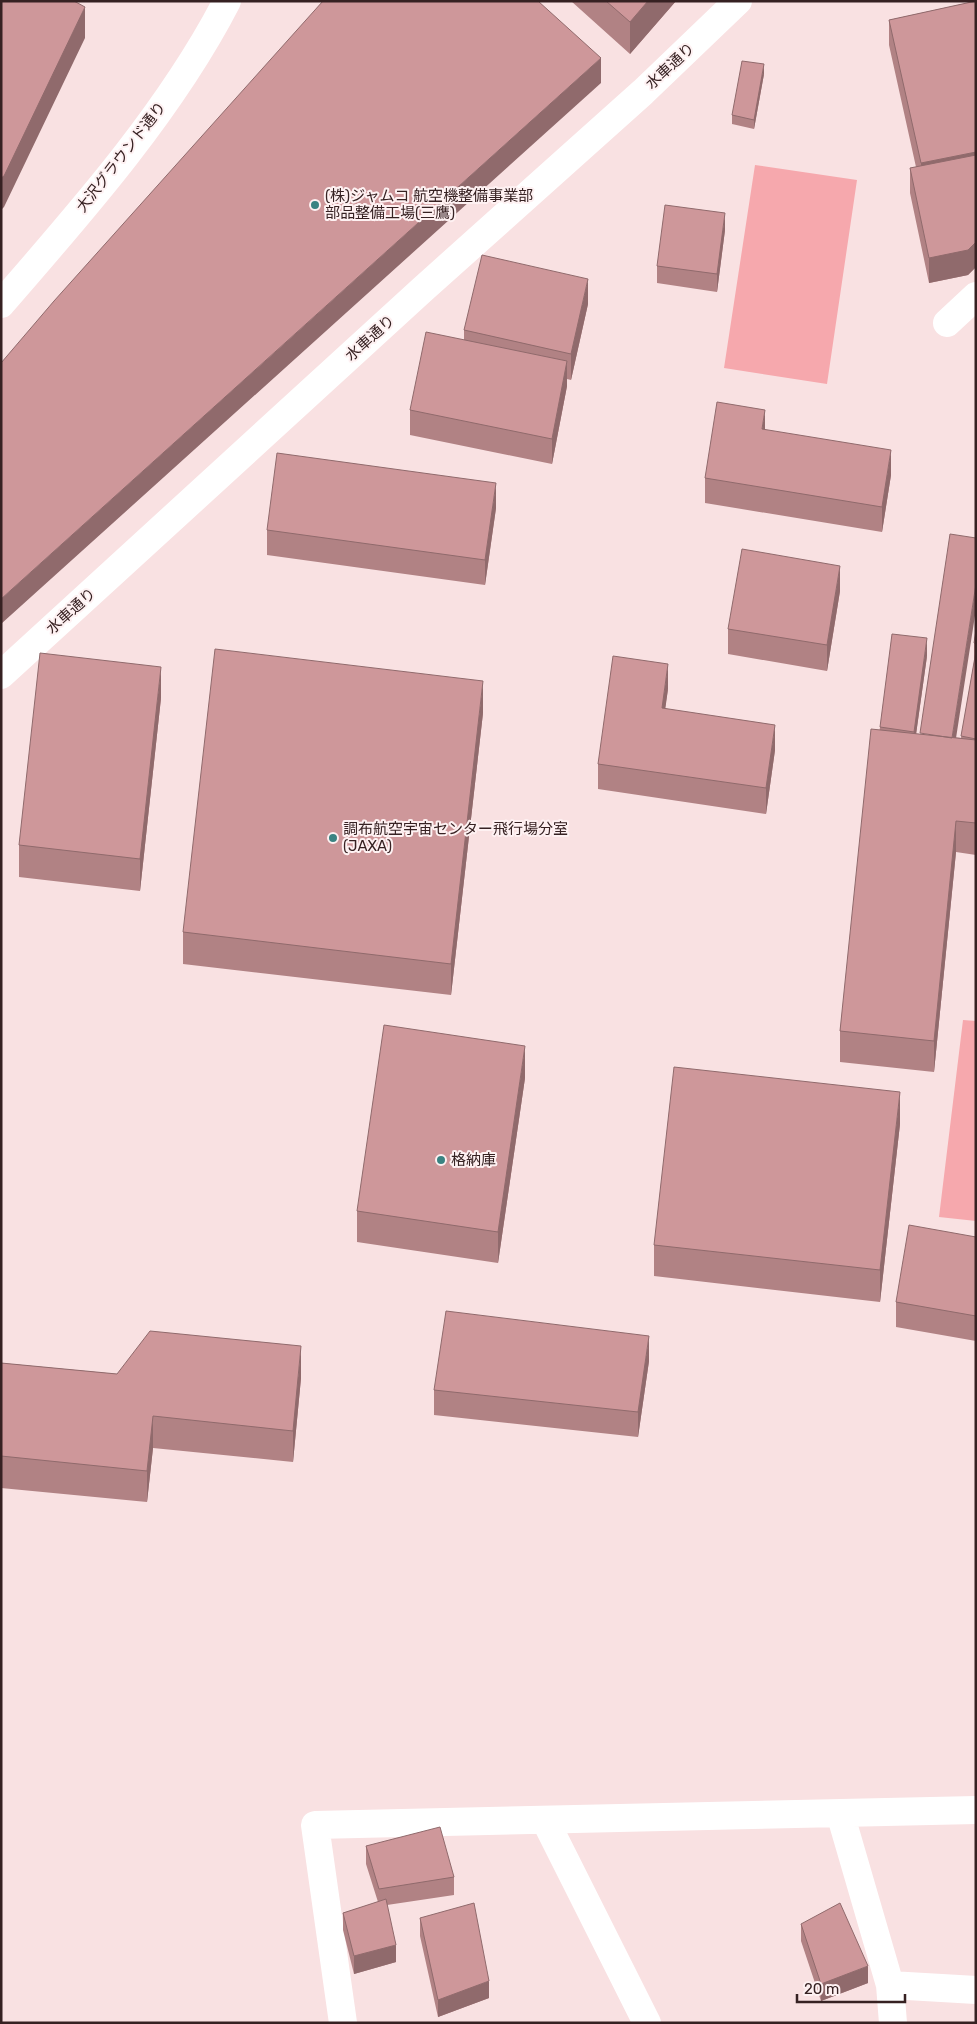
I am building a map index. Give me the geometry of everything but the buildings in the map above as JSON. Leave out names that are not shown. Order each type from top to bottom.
[{"type":"street","name":"大沢グラウンド通り","points":[[1,304],[139,139],[208,37],[227,1]]},
{"type":"street","name":"水車通り","points":[[1,675],[642,92],[738,1]]},
{"type":"street","points":[[947,323],[976,296]]},
{"type":"street","points":[[343,2023],[315,1825],[976,1810]]},
{"type":"street","points":[[840,1813],[890,1986],[893,2023]]},
{"type":"street","points":[[545,1820],[647,2023]]},
{"type":"street","points":[[890,1986],[976,1990]]},
{"type":"shaded area","points":[[755,165],[857,180],[827,384],[724,368]]},
{"type":"shaded area","points":[[963,1020],[976,1021],[976,1221],[939,1217]]},
{"type":"place","name":"(株)ジャムコ 航空機整備事業部 部品整備工場(三鷹)","points":[[315,205]]},
{"type":"place","name":"調布航空宇宙センター飛行場分室 (JAXA)","points":[[333,838]]},
{"type":"place","name":"格納庫","points":[[441,1160]]}]
